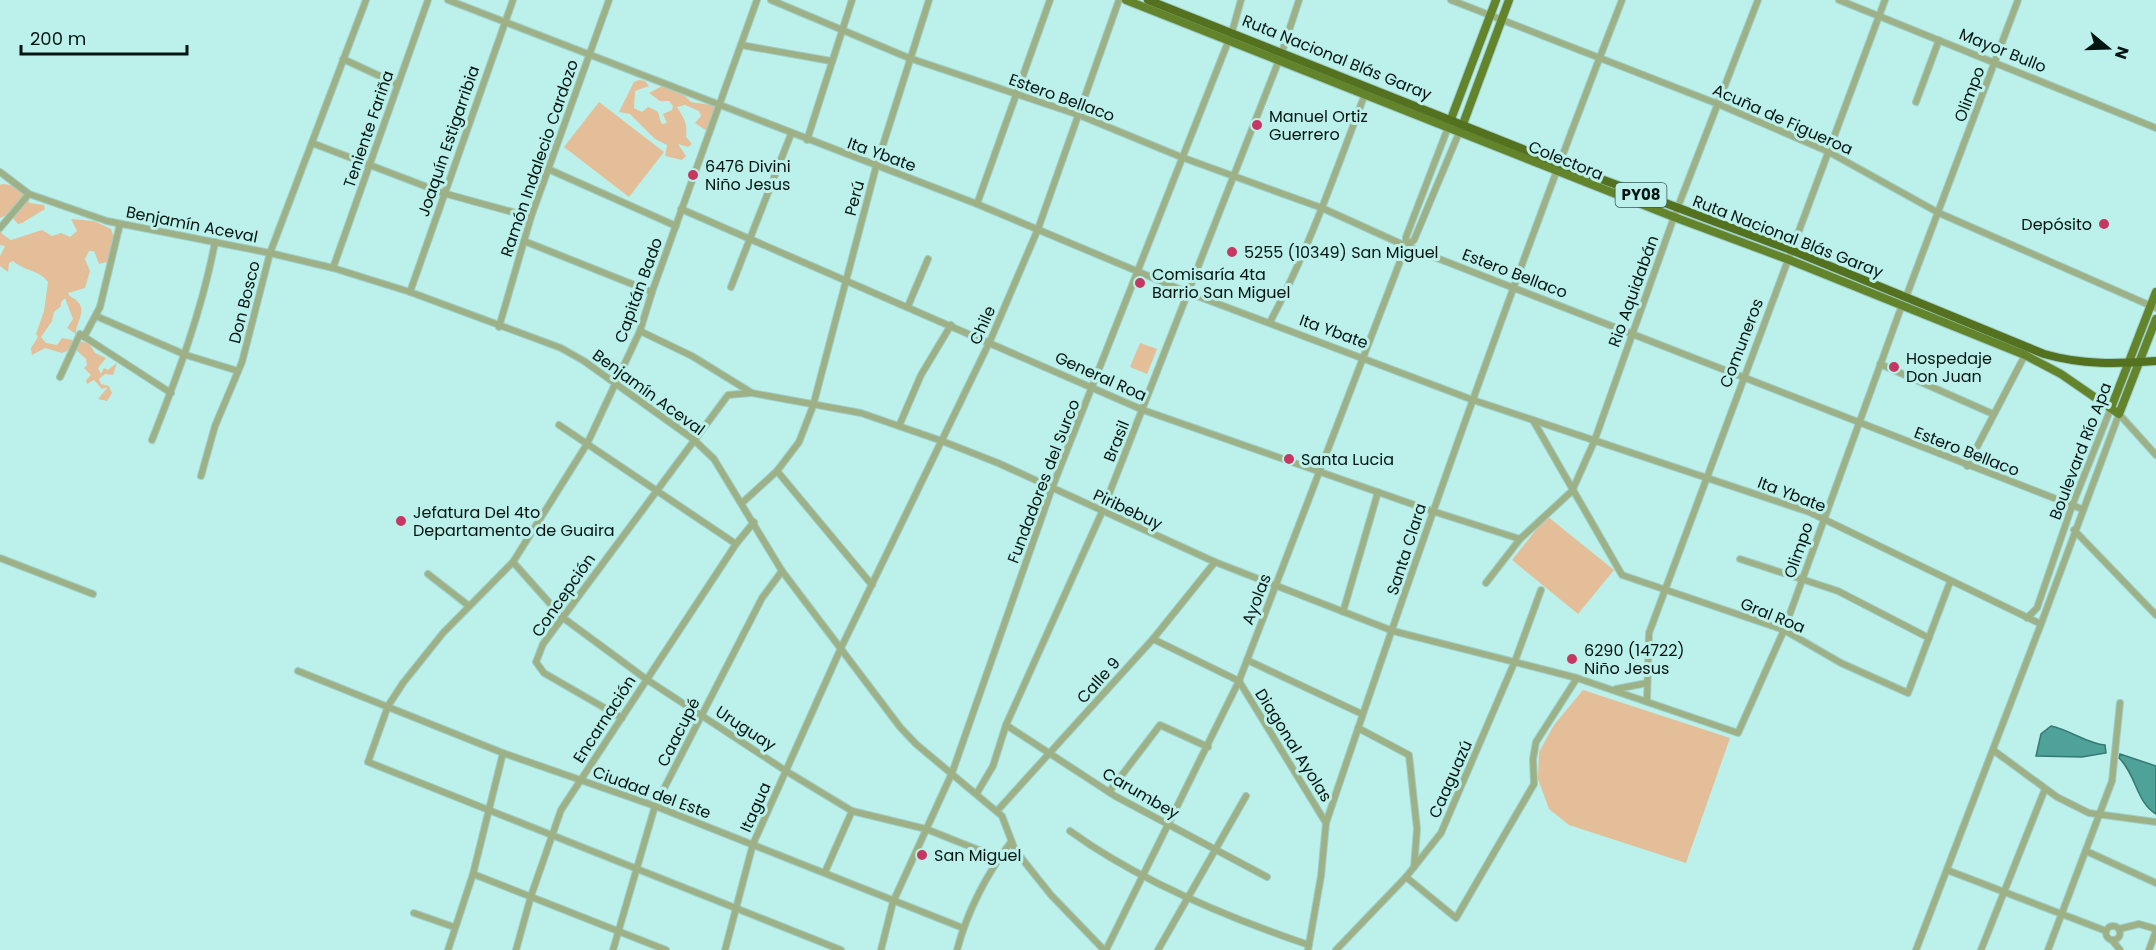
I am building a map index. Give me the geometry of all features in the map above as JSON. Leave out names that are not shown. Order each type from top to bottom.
[{"type":"highway","name":"Ruta Nacional Blás Garay","points":[[1148,0],[1173,4],[1230,36],[1676,213],[1791,250],[1904,301],[2044,354],[2080,363],[2129,363],[2156,360]]},
{"type":"main road","points":[[1126,0],[1230,36]]},
{"type":"main road","points":[[1280,56],[1365,94],[1450,123],[1496,0]]},
{"type":"main road","points":[[1462,128],[1509,0]]},
{"type":"main road","points":[[1676,213],[1787,259],[1904,301],[2025,355],[2061,374],[2119,414]]},
{"type":"main road","name":"Boulevard Río Apa","points":[[2111,408],[2153,307],[2156,292]]},
{"type":"main road","name":"Boulevard Río Apa","points":[[2119,414],[2156,319]]},
{"type":"street","name":"Don Bosco","points":[[201,476],[215,426],[238,371],[270,253],[366,0]]},
{"type":"street","name":"Teniente Fariña","points":[[333,268],[428,0]]},
{"type":"street","name":"Ita Ybate","points":[[448,0],[720,104],[876,167],[977,204],[1189,293],[1363,356],[1473,400],[1809,512],[2041,624]]},
{"type":"street","name":"Joaquín Estigarribia","points":[[410,292],[443,193],[513,0]]},
{"type":"street","name":"Ramón Indalecio Cardozo","points":[[499,327],[531,217],[609,0]]},
{"type":"street","name":"Capitán Bado","points":[[490,812],[368,762],[388,706],[443,633],[513,562],[587,444],[640,331],[681,209],[757,0]]},
{"type":"street","name":"Estero Bellaco","points":[[771,0],[909,58],[1079,115],[1181,157],[1322,208],[1406,246],[1858,424],[2082,509]]},
{"type":"street","points":[[807,140],[852,0]]},
{"type":"street","name":"Perú","points":[[742,503],[777,471],[799,442],[813,406],[876,167],[929,0]]},
{"type":"street","points":[[977,204],[1018,96],[1050,0]]},
{"type":"street","name":"Chile","points":[[841,648],[990,341],[1038,229],[1119,0]]},
{"type":"street","name":"Fundadores del Surco","points":[[880,950],[894,899],[952,773],[1052,488],[1094,386],[1242,0]]},
{"type":"street","name":"Brasil","points":[[976,793],[993,766],[1006,725],[1102,512],[1189,293],[1280,56],[1299,0]]},
{"type":"street","name":"Acuña de Figueroa","points":[[1451,0],[1718,104],[1827,151],[1939,213],[2153,307]]},
{"type":"street","name":"Santa Clara","points":[[1309,948],[1326,823],[1362,714],[1393,632],[1432,511],[1557,167],[1622,0]]},
{"type":"street","name":"Rio Aquidabán","points":[[1572,491],[1594,442],[1676,213],[1758,0]]},
{"type":"street","name":"Mayor Bullo","points":[[1839,0],[2156,128]]},
{"type":"street","name":"Comuneros","points":[[1647,700],[1649,633],[1827,151],[1886,0]]},
{"type":"street","name":"Olimpo","points":[[1738,733],[1784,630],[1880,364],[2018,0]]},
{"type":"street","points":[[1916,102],[1939,40]]},
{"type":"street","points":[[741,45],[831,61]]},
{"type":"street","points":[[344,59],[397,84]]},
{"type":"street","points":[[1270,322],[1291,283],[1365,94]]},
{"type":"street","points":[[1406,246],[1406,237],[1450,123]]},
{"type":"street","points":[[1406,246],[1414,240],[1462,128]]},
{"type":"street","points":[[731,287],[752,239],[791,134]]},
{"type":"street","points":[[312,143],[443,193],[531,217]]},
{"type":"street","points":[[548,169],[676,226]]},
{"type":"street","name":"Benjamín Aceval","points":[[0,172],[29,194],[120,224],[270,253],[333,268],[410,292],[499,327],[561,348],[615,382],[693,439],[714,459],[782,571],[916,744],[997,811],[1008,829],[1011,842],[1051,895],[1105,950]]},
{"type":"street","points":[[0,228],[29,194]]},
{"type":"street","name":"General Roa","points":[[681,209],[1094,386],[1143,410],[1432,511],[1520,539]]},
{"type":"street","points":[[84,337],[96,316],[120,224]]},
{"type":"street","points":[[524,241],[652,292]]},
{"type":"street","points":[[152,440],[186,355],[206,292],[215,242]]},
{"type":"street","name":"Ayolas","points":[[1105,950],[1239,681],[1406,246]]},
{"type":"street","points":[[908,306],[928,259]]},
{"type":"street","points":[[96,316],[186,355],[238,371]]},
{"type":"street","points":[[899,426],[921,375],[951,325]]},
{"type":"street","name":"Piribebuy","points":[[640,331],[692,356],[752,393],[861,413],[942,441],[1215,562],[1393,632],[1515,661],[1616,689],[1738,733]]},
{"type":"street","points":[[60,377],[80,334],[171,393]]},
{"type":"street","points":[[1966,465],[2025,355]]},
{"type":"street","points":[[1880,364],[1993,414]]},
{"type":"street","points":[[732,380],[728,395],[752,393]]},
{"type":"street","name":"Concepción","points":[[622,718],[544,674],[536,662],[543,644],[562,617],[728,395]]},
{"type":"street","name":"Boulevard Río Apa","points":[[2027,618],[2037,608],[2111,408]]},
{"type":"street","points":[[2119,414],[2156,455]]},
{"type":"street","name":"Boulevard Río Apa","points":[[1916,950],[2119,414]]},
{"type":"street","points":[[1486,583],[1520,539],[1572,491],[1534,422]]},
{"type":"street","points":[[559,425],[736,544]]},
{"type":"street","points":[[777,471],[872,585]]},
{"type":"street","name":"Gral Roa","points":[[1572,491],[1622,575],[1784,630],[1841,663],[1908,693],[1929,638]]},
{"type":"street","points":[[1343,612],[1378,492]]},
{"type":"street","name":"Encarnación","points":[[516,950],[531,896],[561,810],[736,544],[754,522]]},
{"type":"street","points":[[2074,530],[2156,615]]},
{"type":"street","points":[[0,558],[93,594]]},
{"type":"street","points":[[1740,559],[1838,591],[1929,638],[1950,582]]},
{"type":"street","name":"Uruguay","points":[[513,562],[562,617],[646,679],[786,771],[852,811],[926,829],[999,858]]},
{"type":"street","name":"Calle 9","points":[[997,811],[1153,639],[1215,562]]},
{"type":"street","name":"Caacupé","points":[[613,950],[655,806],[762,598],[782,571]]},
{"type":"street","points":[[428,574],[469,606]]},
{"type":"street","name":"Caaguazú","points":[[1336,950],[1406,877],[1441,833],[1453,810],[1515,661],[1541,590]]},
{"type":"street","points":[[1153,639],[1239,681]]},
{"type":"street","name":"Itagua","points":[[725,950],[753,844],[841,648]]},
{"type":"street","points":[[1247,660],[1362,714]]},
{"type":"street","name":"Ciudad del Este","points":[[298,671],[503,753],[579,781],[587,780],[655,806],[963,928]]},
{"type":"street","points":[[1406,877],[1456,918],[1534,784],[1536,742],[1577,678]]},
{"type":"street","name":"Diagonal Ayolas","points":[[1239,681],[1326,823]]},
{"type":"street","name":"Piribebuy","points":[[1616,689],[1647,683]]},
{"type":"street","points":[[2048,950],[2112,780],[2120,703]]},
{"type":"street","name":"Carumbey","points":[[1006,725],[1109,792],[1267,877]]},
{"type":"street","points":[[1109,792],[1160,725],[1208,747]]},
{"type":"street","points":[[1358,728],[1409,755],[1418,830],[1414,868]]},
{"type":"street","points":[[1993,750],[2045,789],[2089,813],[2156,822]]},
{"type":"street","points":[[448,950],[473,874],[503,753]]},
{"type":"street","points":[[1981,950],[2045,789]]},
{"type":"street","points":[[1158,950],[1246,796]]},
{"type":"street","points":[[825,872],[852,811]]},
{"type":"street","points":[[490,812],[842,950]]},
{"type":"street","points":[[1070,831],[1111,860],[1143,876],[1309,948]]},
{"type":"street","points":[[957,950],[963,928],[999,858],[1011,842]]},
{"type":"street","points":[[2086,851],[2156,883]]},
{"type":"street","points":[[1947,870],[2106,931]]},
{"type":"street","points":[[473,874],[666,950]]},
{"type":"street","points":[[414,913],[454,927]]},
{"type":"street","points":[[2106,931],[2111,926],[2119,929],[2135,924],[2156,930],[2149,950]]},
{"type":"street","points":[[2112,940],[2118,938],[2119,929]]},
{"type":"street","points":[[2106,931],[2108,938],[2120,950]]},
{"type":"shaded area","points":[[645,81],[649,86],[635,91],[634,108],[642,112],[648,107],[656,110],[662,124],[667,123],[663,114],[672,110],[673,106],[669,101],[660,101],[649,93],[662,86],[685,96],[691,102],[717,106],[707,131],[695,123],[701,116],[699,111],[685,105],[677,107],[686,124],[686,137],[692,144],[688,147],[678,144],[686,156],[682,160],[665,156],[667,145],[655,139],[630,114],[619,112],[634,82]]},
{"type":"shaded area","points":[[599,102],[664,152],[629,197],[564,147]]},
{"type":"shaded area","points":[[0,185],[17,188],[30,203],[44,205],[45,209],[18,224],[9,214],[0,218]]},
{"type":"shaded area","points":[[71,219],[94,221],[111,229],[114,238],[111,261],[99,264],[94,251],[89,251],[85,259],[90,271],[85,288],[68,293],[78,302],[81,309],[76,334],[67,328],[73,319],[65,298],[54,312],[52,321],[41,337],[46,343],[57,345],[62,338],[89,343],[95,353],[106,358],[98,368],[101,374],[104,368],[108,370],[117,363],[113,375],[105,374],[99,379],[101,384],[109,386],[112,393],[107,401],[98,399],[108,387],[102,389],[94,380],[87,384],[86,380],[91,375],[84,368],[87,365],[86,359],[74,348],[62,353],[45,348],[32,355],[31,348],[38,337],[36,334],[44,311],[48,282],[41,275],[13,261],[9,263],[8,272],[0,266],[0,256],[5,246],[0,245],[0,226],[2,234],[11,240],[42,230],[52,236],[61,233],[70,237],[77,231]]},
{"type":"shaded area","points":[[1140,343],[1157,349],[1147,374],[1130,367]]},
{"type":"shaded area","points":[[1547,516],[1614,570],[1578,614],[1512,560]]},
{"type":"shaded area","points":[[1583,690],[1730,738],[1686,863],[1569,825],[1549,809],[1538,779],[1539,752],[1554,725]]},
{"type":"water","points":[[2051,726],[2105,745],[2106,753],[2082,757],[2036,756],[2041,734]]},
{"type":"water","points":[[2120,754],[2156,766],[2156,814],[2144,802],[2119,758]]},
{"type":"place","name":"Manuel Ortiz Guerrero","points":[[1257,125]]},
{"type":"place","name":"6476 Divini Niño Jesus","points":[[693,175]]},
{"type":"place","name":"Depósito","points":[[2104,224]]},
{"type":"place","name":"5255 (10349) San Miguel","points":[[1232,252]]},
{"type":"place","name":"Comisaría 4ta Barrio San Miguel","points":[[1140,283]]},
{"type":"place","name":"Hospedaje Don Juan","points":[[1894,367]]},
{"type":"place","name":"Santa Lucia","points":[[1289,459]]},
{"type":"place","name":"Jefatura Del 4to Departamento de Guaira","points":[[401,521]]},
{"type":"place","name":"6290 (14722) Niño Jesus","points":[[1572,659]]},
{"type":"place","name":"San Miguel","points":[[922,855]]}]
